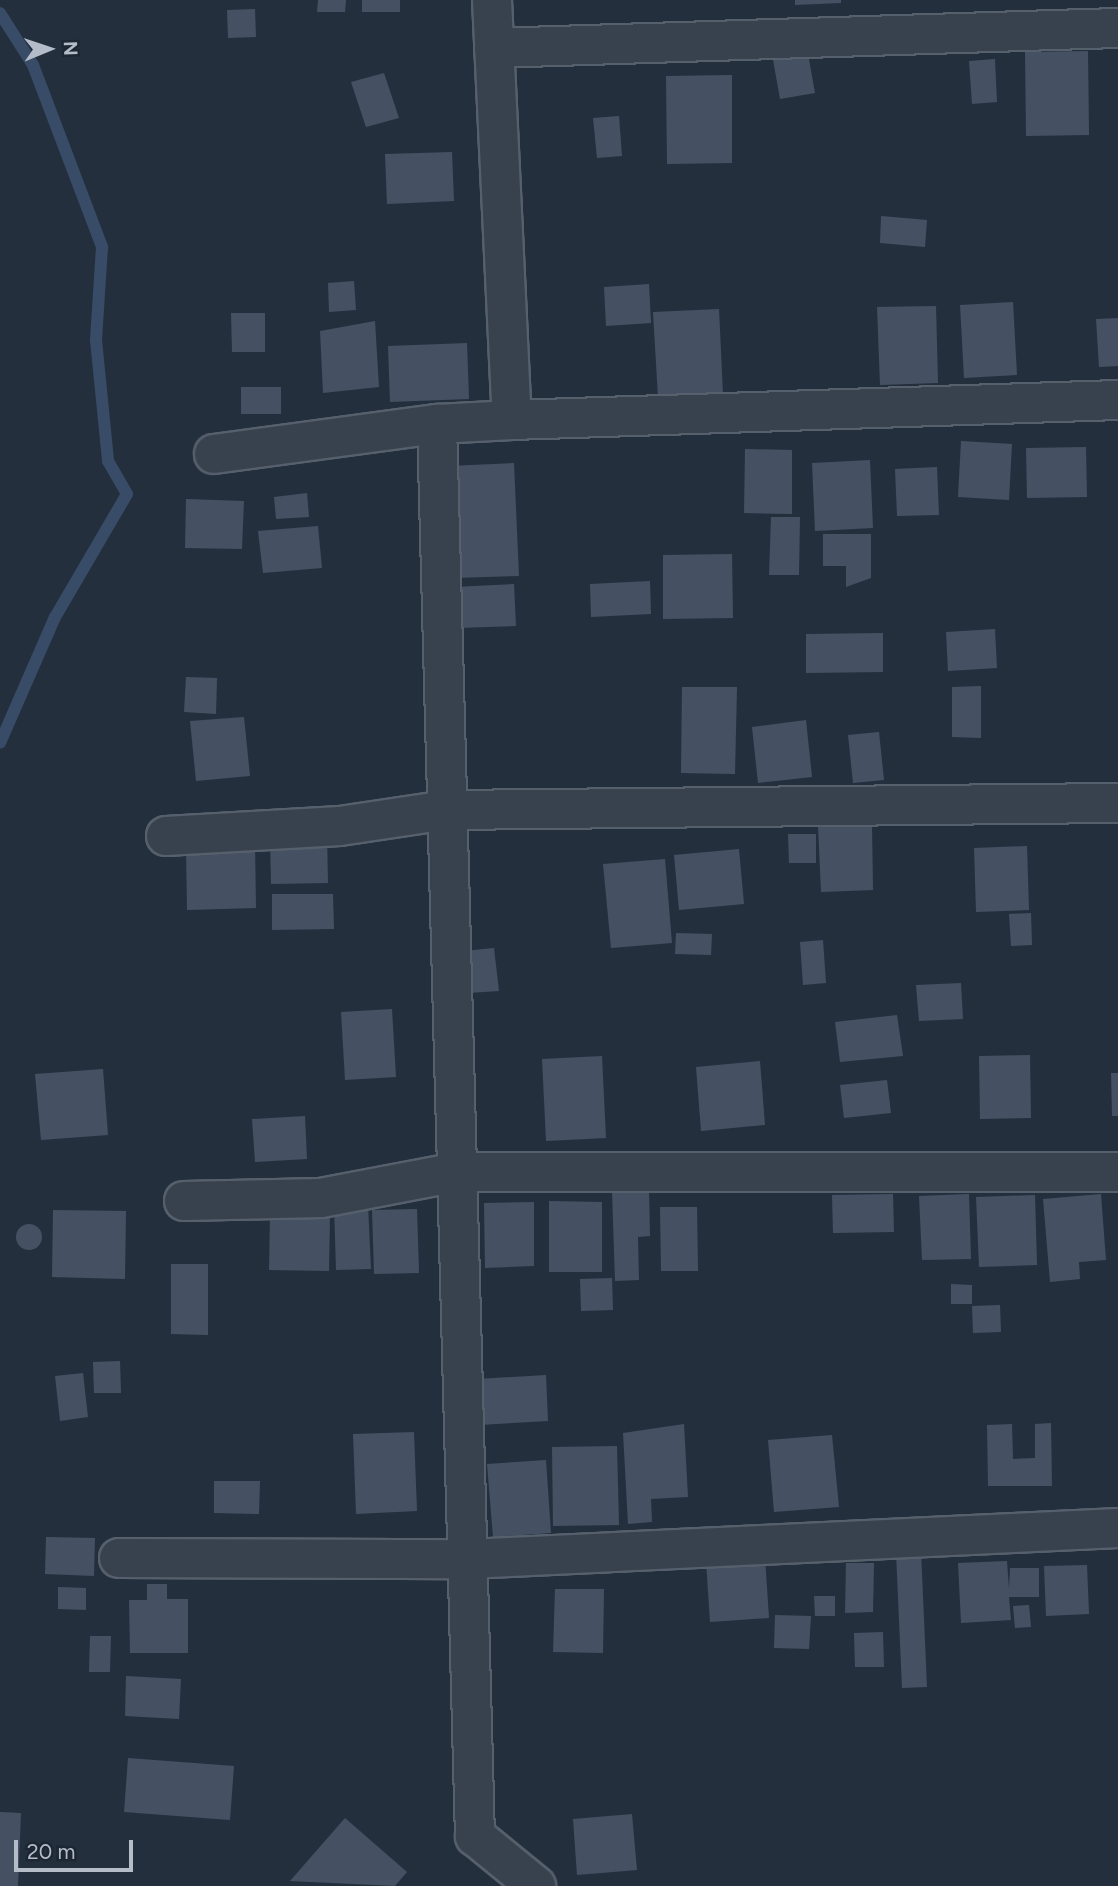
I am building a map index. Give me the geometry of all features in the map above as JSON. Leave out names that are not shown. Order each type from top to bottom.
[{"type":"street","points":[[492,0],[512,420]]},
{"type":"street","points":[[494,48],[1118,28]]},
{"type":"street","points":[[214,454],[437,424],[1118,400]]},
{"type":"street","points":[[437,424],[475,1836],[536,1886]]},
{"type":"street","points":[[166,836],[340,826],[447,810],[1118,803]]},
{"type":"street","points":[[184,1201],[321,1198],[457,1172],[1118,1172]]},
{"type":"street","points":[[119,1559],[468,1559],[1118,1528]]},
{"type":"building","points":[[318,0],[346,0],[345,12],[317,12]]},
{"type":"building","points":[[362,0],[400,0],[400,12],[362,12]]},
{"type":"building","points":[[795,0],[841,0],[841,3],[795,5]]},
{"type":"building","points":[[255,9],[256,37],[228,38],[227,10]]},
{"type":"building","points":[[807,48],[815,93],[780,99],[772,54]]},
{"type":"building","points":[[1088,51],[1089,135],[1026,136],[1025,52]]},
{"type":"building","points":[[995,59],[997,102],[972,104],[969,61]]},
{"type":"building","points":[[384,73],[399,118],[366,127],[351,82]]},
{"type":"building","points":[[732,75],[732,163],[667,164],[666,76]]},
{"type":"building","points":[[619,116],[622,156],[597,158],[593,118]]},
{"type":"building","points":[[452,152],[454,201],[387,204],[385,154]]},
{"type":"building","points":[[881,216],[927,220],[925,247],[880,243]]},
{"type":"building","points":[[354,281],[356,310],[329,312],[328,283]]},
{"type":"building","points":[[649,284],[651,323],[606,326],[604,287]]},
{"type":"building","points":[[1013,302],[1017,375],[964,378],[960,305]]},
{"type":"building","points":[[936,306],[938,383],[880,385],[877,307]]},
{"type":"building","points":[[719,309],[723,394],[658,398],[653,312]]},
{"type":"building","points":[[231,313],[265,313],[265,352],[232,352]]},
{"type":"building","points":[[1118,318],[1118,366],[1099,367],[1096,319]]},
{"type":"building","points":[[375,321],[379,387],[323,393],[320,331]]},
{"type":"building","points":[[467,343],[469,399],[390,402],[388,346]]},
{"type":"building","points":[[241,387],[281,387],[281,414],[241,414]]},
{"type":"building","points":[[961,441],[1012,444],[1009,500],[958,497]]},
{"type":"building","points":[[1086,447],[1087,497],[1027,498],[1026,448]]},
{"type":"building","points":[[745,449],[792,450],[792,514],[744,513]]},
{"type":"building","points":[[870,460],[873,528],[815,531],[812,463]]},
{"type":"building","points":[[514,463],[519,576],[454,578],[449,466]]},
{"type":"building","points":[[937,467],[939,515],[897,516],[895,469]]},
{"type":"building","points":[[307,493],[309,517],[276,519],[274,497]]},
{"type":"building","points":[[186,499],[244,501],[242,549],[185,548]]},
{"type":"building","points":[[771,517],[800,517],[799,575],[769,575]]},
{"type":"building","points":[[318,526],[322,568],[263,573],[258,531]]},
{"type":"building","points":[[823,534],[871,534],[871,578],[846,587],[846,566],[823,566]]},
{"type":"building","points":[[732,554],[733,618],[663,619],[663,555]]},
{"type":"building","points":[[650,581],[651,614],[591,617],[590,584]]},
{"type":"building","points":[[514,584],[516,626],[457,628],[455,587]]},
{"type":"building","points":[[995,629],[997,668],[948,671],[946,632]]},
{"type":"building","points":[[883,633],[883,672],[806,673],[806,634]]},
{"type":"building","points":[[186,677],[217,678],[216,714],[184,712]]},
{"type":"building","points":[[981,686],[981,738],[952,737],[952,687]]},
{"type":"building","points":[[682,687],[737,687],[735,774],[681,773]]},
{"type":"building","points":[[244,717],[250,776],[196,781],[190,721]]},
{"type":"building","points":[[806,720],[812,777],[758,783],[752,727]]},
{"type":"building","points":[[879,732],[884,780],[853,783],[848,735]]},
{"type":"building","points":[[872,824],[873,890],[821,892],[818,826]]},
{"type":"building","points":[[327,834],[328,883],[271,884],[270,835]]},
{"type":"building","points":[[788,834],[816,834],[816,863],[789,863]]},
{"type":"building","points":[[255,844],[256,908],[187,910],[186,846]]},
{"type":"building","points":[[1027,846],[1029,910],[976,912],[974,848]]},
{"type":"building","points":[[739,849],[744,904],[679,910],[674,855]]},
{"type":"building","points":[[665,859],[672,943],[611,948],[603,864]]},
{"type":"building","points":[[272,894],[333,894],[334,929],[272,930]]},
{"type":"building","points":[[1031,913],[1032,945],[1011,946],[1009,914]]},
{"type":"building","points":[[676,933],[712,934],[711,955],[675,954]]},
{"type":"building","points":[[823,940],[826,983],[803,985],[800,942]]},
{"type":"building","points":[[494,948],[499,991],[469,993],[464,951]]},
{"type":"building","points":[[961,983],[963,1019],[919,1021],[916,985]]},
{"type":"building","points":[[392,1009],[396,1077],[345,1080],[341,1012]]},
{"type":"building","points":[[897,1015],[903,1056],[840,1062],[835,1022]]},
{"type":"building","points":[[1030,1055],[1031,1118],[980,1119],[979,1056]]},
{"type":"building","points":[[602,1056],[606,1138],[546,1141],[542,1059]]},
{"type":"building","points":[[760,1061],[765,1125],[701,1131],[696,1067]]},
{"type":"building","points":[[103,1069],[108,1135],[41,1140],[35,1074]]},
{"type":"building","points":[[1111,1073],[1118,1073],[1118,1116],[1112,1116]]},
{"type":"building","points":[[887,1080],[891,1113],[844,1118],[840,1085]]},
{"type":"building","points":[[305,1116],[307,1159],[255,1162],[252,1119]]},
{"type":"building","points":[[649,1190],[650,1236],[638,1237],[639,1280],[615,1281],[612,1191]]},
{"type":"building","points":[[893,1194],[894,1232],[833,1233],[832,1195]]},
{"type":"building","points":[[969,1194],[971,1259],[922,1260],[919,1196]]},
{"type":"building","points":[[1101,1194],[1106,1260],[1079,1262],[1080,1279],[1050,1282],[1043,1199]]},
{"type":"building","points":[[1035,1195],[1037,1265],[979,1267],[976,1197]]},
{"type":"building","points":[[549,1201],[602,1202],[602,1272],[549,1272]]},
{"type":"building","points":[[534,1202],[534,1266],[485,1268],[484,1203]]},
{"type":"building","points":[[368,1205],[371,1269],[336,1270],[334,1206]]},
{"type":"building","points":[[660,1207],[697,1207],[698,1271],[661,1271]]},
{"type":"building","points":[[417,1209],[419,1273],[374,1274],[372,1210]]},
{"type":"building","points":[[53,1210],[126,1211],[125,1279],[52,1277]]},
{"type":"building","points":[[270,1213],[330,1214],[329,1271],[269,1270]]},
{"type":"building","points":[[29,1224],[38,1228],[42,1237],[38,1246],[29,1250],[20,1246],[16,1237],[20,1228]]},
{"type":"building","points":[[171,1264],[208,1264],[208,1335],[171,1334]]},
{"type":"building","points":[[612,1278],[613,1310],[581,1311],[580,1279]]},
{"type":"building","points":[[951,1284],[972,1285],[972,1304],[951,1304]]},
{"type":"building","points":[[1000,1305],[1001,1332],[973,1333],[972,1306]]},
{"type":"building","points":[[120,1361],[121,1393],[94,1393],[93,1362]]},
{"type":"building","points":[[83,1373],[88,1417],[60,1421],[55,1376]]},
{"type":"building","points":[[546,1375],[548,1421],[479,1425],[477,1379]]},
{"type":"building","points":[[1051,1423],[1052,1486],[988,1486],[987,1425],[1012,1424],[1013,1459],[1035,1458],[1035,1424]]},
{"type":"building","points":[[684,1424],[688,1497],[651,1499],[652,1522],[628,1524],[623,1433]]},
{"type":"building","points":[[414,1432],[417,1511],[356,1514],[353,1434]]},
{"type":"building","points":[[832,1435],[839,1507],[774,1512],[768,1440]]},
{"type":"building","points":[[617,1446],[619,1525],[553,1526],[552,1447]]},
{"type":"building","points":[[546,1460],[551,1533],[493,1537],[487,1464]]},
{"type":"building","points":[[214,1481],[260,1481],[259,1514],[214,1513]]},
{"type":"building","points":[[46,1537],[95,1538],[94,1576],[45,1574]]},
{"type":"building","points":[[921,1551],[927,1687],[902,1688],[896,1552]]},
{"type":"building","points":[[765,1557],[769,1618],[710,1622],[706,1561]]},
{"type":"building","points":[[1007,1561],[1009,1589],[1010,1568],[1039,1568],[1039,1597],[1009,1597],[1011,1620],[961,1623],[958,1563]]},
{"type":"building","points":[[846,1563],[874,1563],[873,1612],[845,1613]]},
{"type":"building","points":[[1087,1565],[1089,1614],[1046,1616],[1044,1566]]},
{"type":"building","points":[[147,1584],[167,1584],[167,1599],[188,1599],[188,1653],[130,1653],[129,1600],[147,1600]]},
{"type":"building","points":[[58,1587],[86,1588],[86,1610],[58,1609]]},
{"type":"building","points":[[555,1589],[604,1589],[603,1653],[553,1652]]},
{"type":"building","points":[[814,1596],[835,1596],[835,1616],[815,1616]]},
{"type":"building","points":[[1029,1605],[1031,1627],[1015,1628],[1013,1606]]},
{"type":"building","points":[[775,1615],[811,1616],[809,1649],[774,1648]]},
{"type":"building","points":[[883,1632],[884,1667],[855,1667],[854,1633]]},
{"type":"building","points":[[90,1636],[111,1636],[110,1672],[89,1672]]},
{"type":"building","points":[[126,1676],[181,1679],[179,1719],[125,1716]]},
{"type":"building","points":[[128,1758],[234,1766],[230,1820],[124,1812]]},
{"type":"building","points":[[0,1812],[21,1813],[18,1886],[0,1886]]},
{"type":"building","points":[[632,1814],[637,1870],[577,1875],[573,1819]]},
{"type":"building","points":[[345,1818],[407,1872],[395,1886],[290,1881]]},
{"type":"waterway","points":[[0,13],[33,65],[102,247],[96,340],[108,461],[127,494],[55,617],[0,743]]}]
